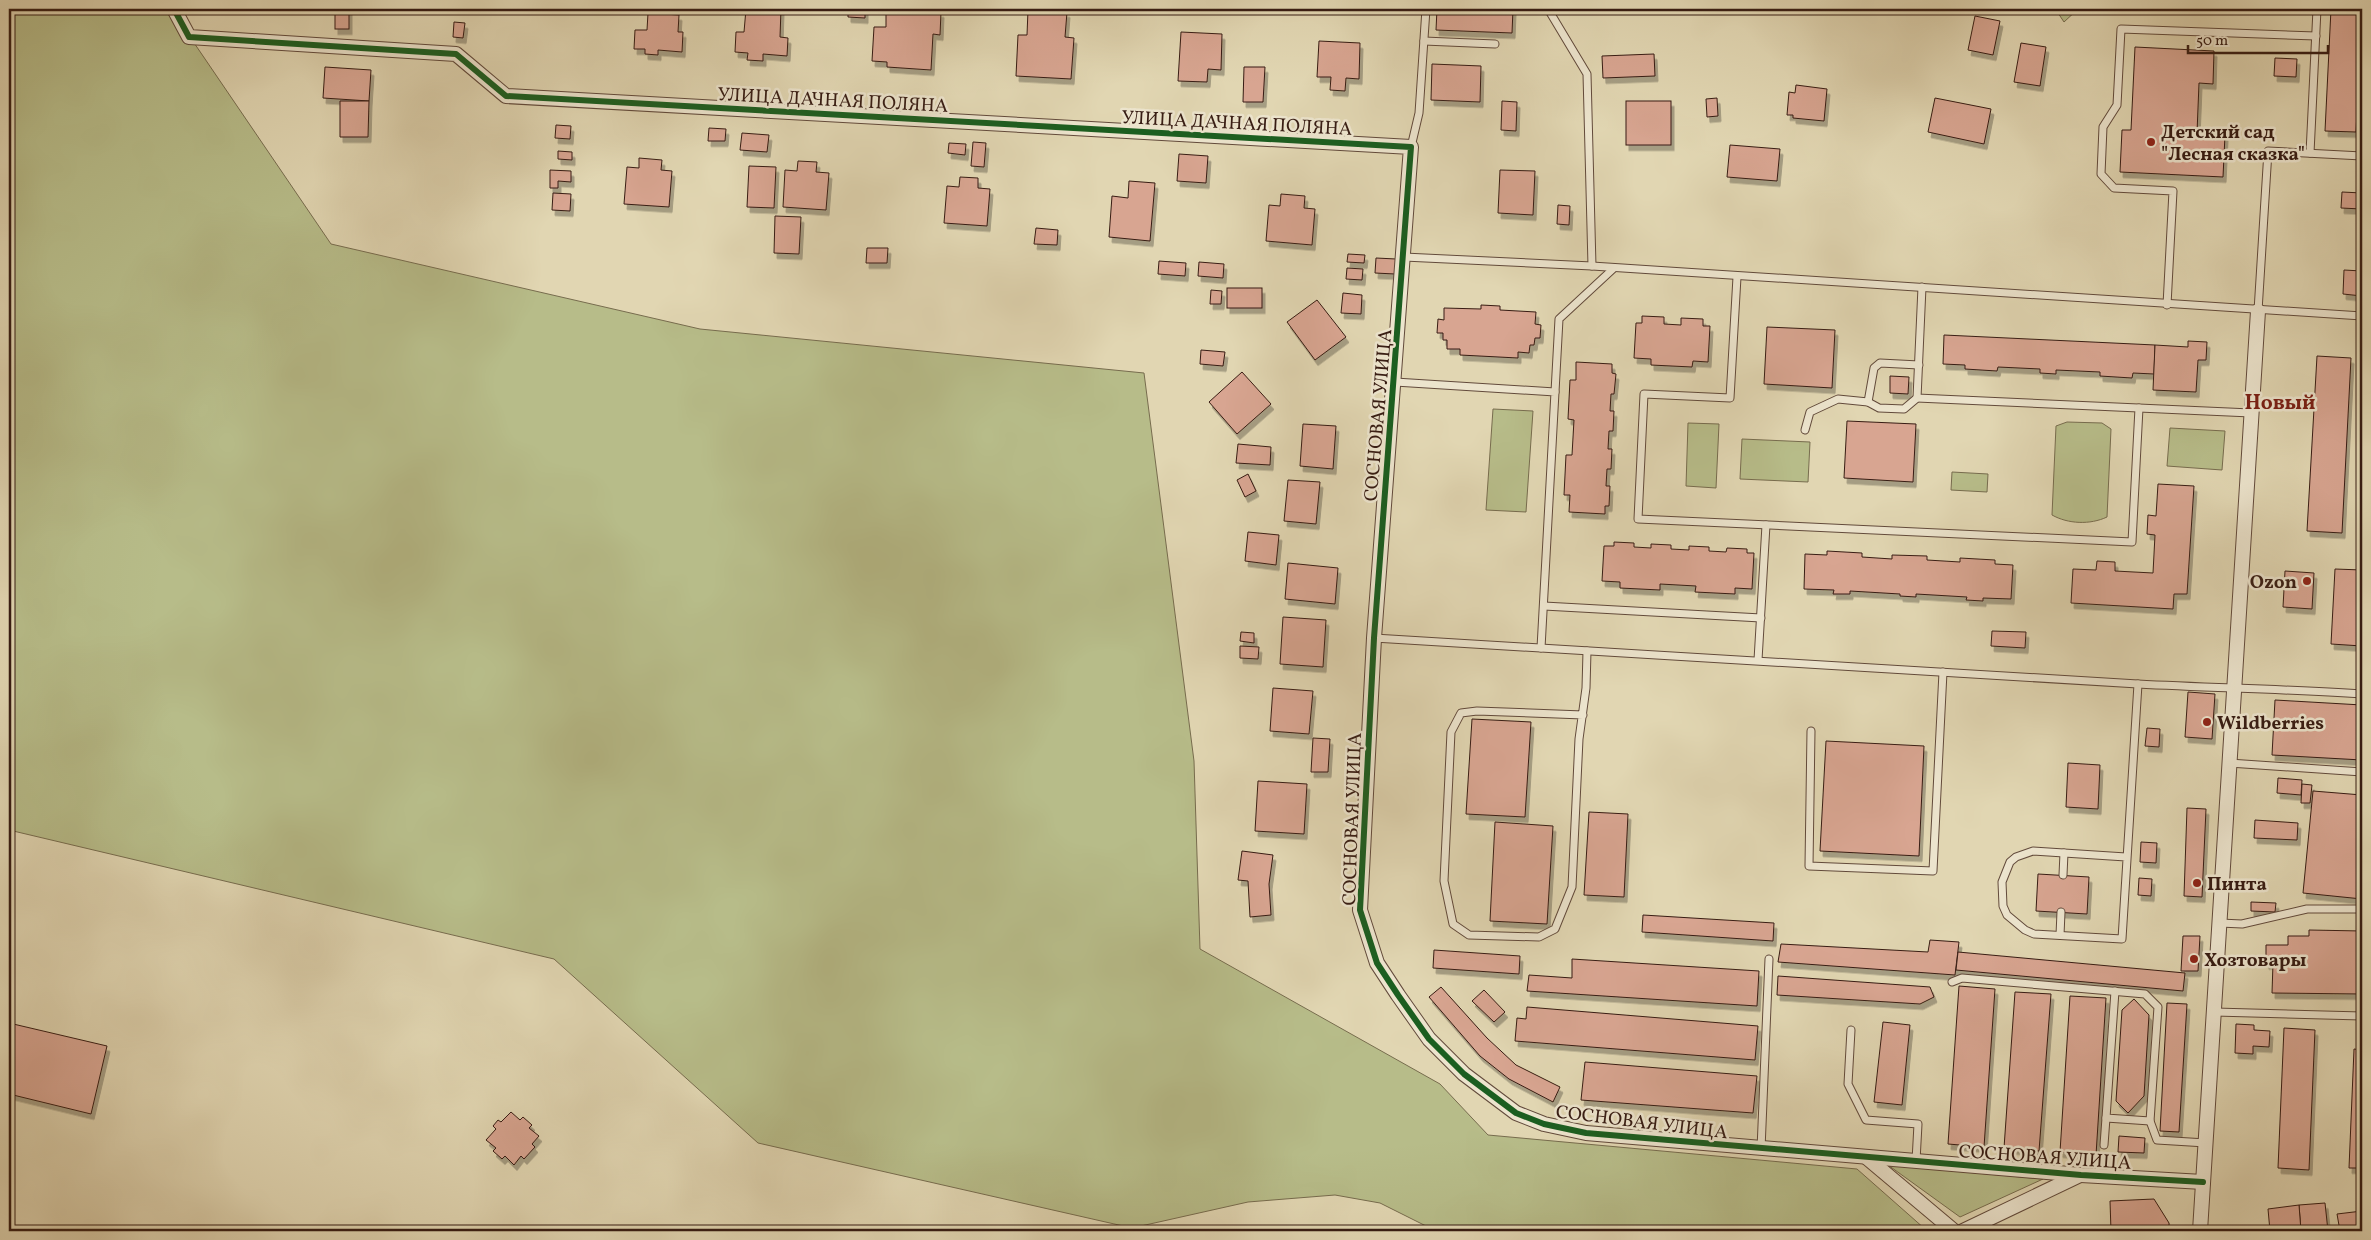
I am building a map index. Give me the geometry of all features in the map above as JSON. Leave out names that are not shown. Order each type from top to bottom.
[{"type":"street","name":"УЛИЦА ДАЧНАЯ ПОЛЯНА","points":[[174,9],[189,37],[456,54],[506,96],[1411,146]]},
{"type":"street","points":[[1404,257],[1411,146]]},
{"type":"street","name":"СОСНОВАЯ УЛИЦА","points":[[1404,257],[1374,638],[1360,910],[1377,963],[1429,1039],[1464,1074],[1516,1113],[1544,1124],[1586,1133],[2081,1175],[2203,1182]]},
{"type":"street","points":[[2200,1231],[2258,311]]},
{"type":"street","points":[[1866,1157],[1954,1231]]},
{"type":"street","points":[[1964,1231],[2081,1175]]},
{"type":"lane","points":[[1411,146],[1419,113],[1426,9]]},
{"type":"lane","points":[[1548,9],[1587,74],[1592,266]]},
{"type":"lane","points":[[2310,153],[2317,9]]},
{"type":"lane","points":[[2167,305],[2173,191],[2114,188],[2101,174],[2103,127],[2118,105],[2121,29],[2316,36]]},
{"type":"lane","points":[[1424,41],[1495,44]]},
{"type":"lane","points":[[2258,311],[2268,151],[2362,156]]},
{"type":"lane","points":[[1404,257],[1592,266],[2258,311],[2362,316]]},
{"type":"lane","points":[[1541,648],[1559,319],[1614,268]]},
{"type":"lane","points":[[1737,277],[1730,398],[1644,394],[1638,519],[2132,542],[2139,408]]},
{"type":"lane","points":[[1917,398],[1922,287]]},
{"type":"lane","points":[[1868,402],[1874,368],[1880,363],[1919,365]]},
{"type":"lane","points":[[1395,382],[1555,392]]},
{"type":"lane","points":[[1805,430],[1810,412],[1838,399],[1868,402],[1879,408],[1904,409],[1917,398],[2251,413]]},
{"type":"lane","points":[[1758,660],[1766,525]]},
{"type":"lane","points":[[1544,606],[1761,618]]},
{"type":"lane","points":[[1374,638],[2138,684],[2362,694]]},
{"type":"lane","points":[[1582,715],[1477,711],[1461,713],[1450,732],[1444,881],[1453,924],[1469,935],[1540,937],[1554,929],[1572,888],[1579,739],[1586,688],[1588,651]]},
{"type":"lane","points":[[1811,731],[1809,866],[1933,871],[1943,672]]},
{"type":"lane","points":[[2126,857],[2033,852],[2016,857],[2010,862],[2002,882],[2003,906],[2013,922],[2034,934],[2122,939],[2138,684]]},
{"type":"lane","points":[[2229,763],[2362,772]]},
{"type":"lane","points":[[2063,876],[2064,853]]},
{"type":"lane","points":[[2220,923],[2242,924],[2307,909],[2362,909]]},
{"type":"lane","points":[[2060,935],[2061,912]]},
{"type":"lane","points":[[1761,1149],[1769,959]]},
{"type":"lane","points":[[1952,982],[1962,978],[2145,994],[2158,1007],[2150,1121],[2157,1140],[2206,1143]]},
{"type":"lane","points":[[2104,1145],[2115,991]]},
{"type":"lane","points":[[2215,1012],[2362,1016]]},
{"type":"lane","points":[[1851,1030],[1848,1084],[1866,1120],[1918,1124],[1916,1161]]},
{"type":"lane","points":[[2106,1118],[2150,1121]]},
{"type":"green space","points":[[9,9],[171,9],[331,244],[700,329],[1144,373],[1194,761],[1200,949],[1440,1084],[1488,1135],[1857,1169],[1925,1229],[1921,1231],[1436,1231],[1380,1203],[1335,1195],[1248,1202],[1132,1228],[758,1143],[554,959],[9,830]]},
{"type":"green space","points":[[1910,9],[2078,9],[2064,22],[2058,13]]},
{"type":"green space","points":[[1493,409],[1533,411],[1526,512],[1486,510]]},
{"type":"green space","points":[[2067,422],[2102,423],[2111,429],[2107,517],[2100,520],[2072,522],[2052,515],[2056,426]]},
{"type":"green space","points":[[1688,423],[1719,424],[1716,488],[1686,486]]},
{"type":"green space","points":[[2170,428],[2225,431],[2222,470],[2167,466]]},
{"type":"green space","points":[[1742,439],[1810,442],[1808,482],[1740,479]]},
{"type":"green space","points":[[1952,472],[1988,474],[1987,492],[1951,490]]},
{"type":"green space","points":[[1888,1165],[2043,1179],[1960,1217]]},
{"type":"building","points":[[335,9],[349,9],[349,29],[335,29]]},
{"type":"building","points":[[746,9],[781,9],[780,37],[788,38],[787,56],[763,54],[763,61],[747,60],[748,53],[735,52],[736,32],[744,32]]},
{"type":"building","points":[[848,9],[865,9],[865,18],[848,17]]},
{"type":"building","points":[[886,9],[941,12],[940,35],[933,34],[931,70],[887,67],[887,62],[872,61],[874,27],[886,27]]},
{"type":"building","points":[[1437,9],[1513,9],[1512,33],[1436,30]]},
{"type":"building","points":[[2331,9],[2362,9],[2356,132],[2325,131]]},
{"type":"building","points":[[1028,10],[1067,12],[1065,37],[1074,38],[1071,79],[1016,76],[1018,35],[1027,35]]},
{"type":"building","points":[[648,13],[679,15],[678,32],[683,32],[682,52],[658,50],[658,55],[645,54],[645,49],[634,49],[635,30],[647,30]]},
{"type":"building","points":[[1975,16],[2000,21],[1993,55],[1968,50]]},
{"type":"building","points":[[454,22],[465,23],[463,38],[453,37]]},
{"type":"building","points":[[1181,32],[1222,34],[1221,70],[1208,69],[1207,82],[1178,81]]},
{"type":"building","points":[[1319,41],[1360,43],[1359,79],[1346,78],[1345,91],[1330,90],[1331,77],[1317,77]]},
{"type":"building","points":[[2021,43],[2046,47],[2040,86],[2014,82]]},
{"type":"building","points":[[2135,47],[2214,51],[2213,84],[2199,83],[2197,133],[2225,135],[2223,177],[2120,172],[2122,130],[2131,130]]},
{"type":"building","points":[[1654,54],[1655,76],[1603,78],[1602,56]]},
{"type":"building","points":[[2275,58],[2297,59],[2296,77],[2274,76]]},
{"type":"building","points":[[1432,64],[1481,66],[1480,102],[1431,100]]},
{"type":"building","points":[[325,67],[371,70],[369,101],[323,98]]},
{"type":"building","points":[[1244,67],[1265,67],[1263,102],[1243,102]]},
{"type":"building","points":[[1796,85],[1827,89],[1824,121],[1793,118],[1793,115],[1787,115],[1789,92],[1795,93]]},
{"type":"building","points":[[1717,98],[1718,116],[1707,117],[1706,99]]},
{"type":"building","points":[[1935,98],[1991,109],[1984,144],[1928,132]]},
{"type":"building","points":[[340,101],[369,101],[368,137],[340,137]]},
{"type":"building","points":[[1502,101],[1517,102],[1516,131],[1501,130]]},
{"type":"building","points":[[1626,101],[1671,101],[1671,145],[1626,145]]},
{"type":"building","points":[[556,125],[571,126],[570,139],[555,138]]},
{"type":"building","points":[[709,128],[726,129],[725,141],[708,141]]},
{"type":"building","points":[[742,133],[769,135],[767,152],[740,150]]},
{"type":"building","points":[[973,142],[986,143],[984,167],[971,166]]},
{"type":"building","points":[[949,143],[966,144],[965,155],[948,153]]},
{"type":"building","points":[[1730,145],[1780,149],[1777,181],[1727,177]]},
{"type":"building","points":[[558,151],[572,152],[572,160],[558,159]]},
{"type":"building","points":[[1179,154],[1208,156],[1206,183],[1177,181]]},
{"type":"building","points":[[639,158],[662,160],[661,170],[672,171],[669,207],[624,204],[627,167],[639,168]]},
{"type":"building","points":[[798,161],[817,162],[816,172],[829,173],[826,210],[783,207],[785,170],[797,171]]},
{"type":"building","points":[[749,166],[776,167],[774,208],[747,207]]},
{"type":"building","points":[[550,170],[571,171],[571,182],[558,181],[558,188],[550,188]]},
{"type":"building","points":[[1500,170],[1535,171],[1533,215],[1498,213]]},
{"type":"building","points":[[960,177],[978,178],[978,188],[990,189],[987,226],[944,223],[947,186],[959,187]]},
{"type":"building","points":[[1129,181],[1155,183],[1150,241],[1109,237],[1112,196],[1128,198]]},
{"type":"building","points":[[2342,192],[2362,193],[2362,209],[2341,208]]},
{"type":"building","points":[[553,193],[571,194],[570,211],[552,210]]},
{"type":"building","points":[[1281,194],[1305,196],[1304,208],[1315,209],[1312,245],[1266,241],[1269,205],[1280,206]]},
{"type":"building","points":[[1558,205],[1570,206],[1569,225],[1557,224]]},
{"type":"building","points":[[775,216],[801,217],[799,254],[774,253]]},
{"type":"building","points":[[1036,228],[1058,230],[1057,245],[1034,244]]},
{"type":"building","points":[[867,248],[888,248],[887,263],[866,263]]},
{"type":"building","points":[[1348,254],[1365,255],[1364,263],[1347,262]]},
{"type":"building","points":[[1376,258],[1396,259],[1395,274],[1375,273]]},
{"type":"building","points":[[1159,261],[1186,263],[1185,276],[1158,274]]},
{"type":"building","points":[[1199,262],[1224,264],[1223,278],[1198,276]]},
{"type":"building","points":[[1347,268],[1363,269],[1362,280],[1346,279]]},
{"type":"building","points":[[2344,270],[2362,271],[2362,296],[2343,294]]},
{"type":"building","points":[[1227,288],[1262,288],[1262,308],[1227,308]]},
{"type":"building","points":[[1211,290],[1222,291],[1221,304],[1210,304]]},
{"type":"building","points":[[1343,293],[1362,295],[1361,314],[1341,313]]},
{"type":"building","points":[[1317,300],[1346,337],[1315,360],[1287,322]]},
{"type":"building","points":[[1481,305],[1500,306],[1500,310],[1536,312],[1535,324],[1541,325],[1540,338],[1535,338],[1534,345],[1530,345],[1529,353],[1518,352],[1518,358],[1460,355],[1460,349],[1447,349],[1447,340],[1443,340],[1443,333],[1437,333],[1438,319],[1444,320],[1444,308],[1481,309]]},
{"type":"building","points":[[1642,316],[1664,317],[1664,324],[1681,325],[1681,318],[1703,319],[1703,326],[1710,326],[1708,362],[1693,361],[1692,367],[1651,365],[1651,359],[1634,358],[1636,323],[1642,323]]},
{"type":"building","points":[[1767,327],[1835,330],[1832,388],[1764,384]]},
{"type":"building","points":[[1944,335],[2155,345],[2154,374],[2133,373],[2132,378],[2100,376],[2100,372],[2056,370],[2056,374],[2040,373],[2040,369],[1998,367],[1997,371],[1965,369],[1965,365],[1943,364]]},
{"type":"building","points":[[2188,341],[2207,342],[2206,360],[2198,360],[2196,392],[2153,390],[2155,345],[2188,347]]},
{"type":"building","points":[[1201,350],[1225,352],[1223,366],[1200,364]]},
{"type":"building","points":[[2317,356],[2351,358],[2342,533],[2307,531]]},
{"type":"building","points":[[1576,362],[1612,364],[1612,373],[1616,374],[1614,394],[1611,394],[1610,411],[1614,411],[1613,431],[1609,431],[1608,449],[1612,449],[1611,469],[1607,469],[1606,486],[1610,486],[1609,506],[1605,506],[1605,514],[1569,512],[1570,495],[1564,495],[1566,455],[1572,455],[1574,420],[1568,419],[1570,380],[1576,380]]},
{"type":"building","points":[[1242,372],[1271,404],[1237,434],[1209,402]]},
{"type":"building","points":[[1890,376],[1909,377],[1908,394],[1890,393]]},
{"type":"building","points":[[1847,421],[1916,424],[1913,482],[1844,478]]},
{"type":"building","points":[[1303,424],[1336,426],[1333,469],[1300,466]]},
{"type":"building","points":[[1238,444],[1271,447],[1270,465],[1236,463]]},
{"type":"building","points":[[1248,474],[1256,491],[1245,497],[1237,480]]},
{"type":"building","points":[[1288,480],[1320,482],[1316,524],[1284,521]]},
{"type":"building","points":[[2158,484],[2194,486],[2187,594],[2174,594],[2173,609],[2071,603],[2073,569],[2096,570],[2097,561],[2115,562],[2115,571],[2153,573],[2155,535],[2147,534],[2148,515],[2156,516]]},
{"type":"building","points":[[1248,532],[1279,535],[1276,565],[1245,561]]},
{"type":"building","points":[[1614,542],[1634,543],[1634,547],[1651,548],[1651,544],[1671,545],[1671,549],[1689,550],[1689,546],[1709,547],[1709,551],[1726,552],[1727,548],[1747,549],[1747,553],[1754,553],[1752,589],[1735,588],[1735,594],[1695,592],[1696,586],[1660,584],[1660,590],[1620,588],[1620,582],[1602,581],[1604,546],[1614,546]]},
{"type":"building","points":[[1827,551],[1862,553],[1862,557],[1892,559],[1892,555],[1927,556],[1927,560],[1960,562],[1960,558],[1995,560],[1995,564],[2013,565],[2011,599],[1983,598],[1983,601],[1966,600],[1967,597],[1916,594],[1916,597],[1900,596],[1900,594],[1850,591],[1850,594],[1833,594],[1834,590],[1804,589],[1805,554],[1827,555]]},
{"type":"building","points":[[1288,563],[1338,568],[1335,604],[1285,599]]},
{"type":"building","points":[[2335,569],[2362,570],[2362,646],[2331,644]]},
{"type":"building","points":[[2285,571],[2314,573],[2312,609],[2283,607]]},
{"type":"building","points":[[1283,617],[1326,620],[1323,667],[1280,664]]},
{"type":"building","points":[[1992,631],[2026,632],[2025,648],[1991,646]]},
{"type":"building","points":[[1241,632],[1254,633],[1254,643],[1240,641]]},
{"type":"building","points":[[1240,646],[1259,647],[1258,659],[1240,658]]},
{"type":"building","points":[[1273,688],[1313,691],[1309,734],[1270,731]]},
{"type":"building","points":[[2188,692],[2215,694],[2212,739],[2185,737]]},
{"type":"building","points":[[2275,700],[2362,705],[2362,760],[2272,755]]},
{"type":"building","points":[[1472,719],[1531,722],[1525,817],[1466,814]]},
{"type":"building","points":[[2147,728],[2160,729],[2159,747],[2145,746]]},
{"type":"building","points":[[1313,738],[1330,739],[1328,772],[1311,772]]},
{"type":"building","points":[[1826,741],[1924,746],[1919,856],[1820,851]]},
{"type":"building","points":[[2068,763],[2100,765],[2098,809],[2066,807]]},
{"type":"building","points":[[2278,778],[2302,780],[2301,795],[2277,793]]},
{"type":"building","points":[[1258,781],[1307,784],[1304,834],[1255,831]]},
{"type":"building","points":[[2302,784],[2312,785],[2310,803],[2301,803]]},
{"type":"building","points":[[2313,791],[2362,795],[2362,899],[2303,893]]},
{"type":"building","points":[[2187,808],[2206,809],[2202,897],[2184,896]]},
{"type":"building","points":[[1589,812],[1628,814],[1624,897],[1584,895]]},
{"type":"building","points":[[2255,820],[2298,823],[2297,840],[2254,838]]},
{"type":"building","points":[[1495,822],[1553,826],[1547,924],[1490,921]]},
{"type":"building","points":[[2141,842],[2157,843],[2156,863],[2140,862]]},
{"type":"building","points":[[1242,851],[1273,855],[1269,884],[1271,915],[1250,917],[1248,881],[1238,880]]},
{"type":"building","points":[[2038,874],[2089,877],[2087,914],[2036,911]]},
{"type":"building","points":[[2139,878],[2152,879],[2151,896],[2138,895]]},
{"type":"building","points":[[2251,902],[2276,903],[2275,912],[2251,911]]},
{"type":"building","points":[[1643,915],[1774,923],[1773,941],[1642,932]]},
{"type":"building","points":[[2309,930],[2362,931],[2362,994],[2272,993],[2273,963],[2266,964],[2266,945],[2288,945],[2288,936],[2309,936]]},
{"type":"building","points":[[2183,936],[2200,936],[2198,971],[2181,971]]},
{"type":"building","points":[[1930,940],[1959,942],[1955,975],[1778,962],[1781,944],[1928,952]]},
{"type":"building","points":[[1434,950],[1520,956],[1519,974],[1433,968]]},
{"type":"building","points":[[1958,952],[2185,973],[2183,991],[1956,970]]},
{"type":"building","points":[[1572,959],[1759,971],[1757,1006],[1527,991],[1529,975],[1572,978]]},
{"type":"building","points":[[1778,976],[1930,987],[1934,997],[1920,1004],[1777,995]]},
{"type":"building","points":[[1959,986],[1995,989],[1984,1147],[1948,1144]]},
{"type":"building","points":[[1441,987],[1487,1038],[1516,1065],[1560,1087],[1553,1102],[1509,1079],[1480,1056],[1429,997]]},
{"type":"building","points":[[1484,990],[1505,1012],[1494,1022],[1472,1001]]},
{"type":"building","points":[[2015,992],[2051,994],[2039,1151],[2004,1148]]},
{"type":"building","points":[[2070,996],[2106,998],[2096,1155],[2060,1152]]},
{"type":"building","points":[[2134,999],[2149,1015],[2144,1096],[2128,1113],[2116,1101],[2122,1010]]},
{"type":"building","points":[[2167,1003],[2187,1004],[2179,1132],[2160,1131]]},
{"type":"building","points":[[1527,1007],[1758,1026],[1755,1060],[1515,1041],[1517,1018],[1526,1019]]},
{"type":"building","points":[[1883,1022],[1910,1025],[1902,1105],[1874,1102]]},
{"type":"building","points":[[9,1023],[107,1046],[91,1114],[9,1094]]},
{"type":"building","points":[[2236,1024],[2254,1025],[2254,1030],[2270,1031],[2269,1047],[2253,1046],[2253,1054],[2235,1053]]},
{"type":"building","points":[[2284,1028],[2315,1030],[2309,1170],[2278,1168]]},
{"type":"building","points":[[2354,1049],[2362,1050],[2362,1168],[2349,1168]]},
{"type":"building","points":[[1585,1062],[1757,1076],[1753,1113],[1581,1100]]},
{"type":"building","points":[[511,1112],[520,1120],[523,1117],[532,1125],[529,1128],[539,1136],[532,1144],[535,1147],[524,1159],[521,1156],[514,1165],[505,1156],[502,1159],[493,1151],[496,1148],[486,1140],[496,1129],[493,1126],[498,1120],[501,1122]]},
{"type":"building","points":[[2119,1136],[2145,1138],[2144,1153],[2118,1152]]},
{"type":"building","points":[[2154,1199],[2169,1223],[2169,1231],[2111,1231],[2110,1201]]},
{"type":"building","points":[[2325,1203],[2328,1231],[2301,1231],[2299,1205]]},
{"type":"building","points":[[2299,1205],[2301,1231],[2270,1231],[2268,1209]]},
{"type":"building","points":[[2362,1211],[2362,1231],[2340,1231],[2337,1214]]},
{"type":"cycle path","points":[[174,9],[189,37],[456,54],[506,96],[1411,147],[1374,638],[1360,910],[1377,963],[1429,1039],[1464,1074],[1516,1113],[1544,1124],[1586,1133],[2081,1175],[2203,1182]]},
{"type":"place","name":"Детский сад \"Лесная сказка\"","points":[[2151,142]]},
{"type":"place","name":"Ozon","points":[[2307,581]]},
{"type":"place","name":"Wildberries","points":[[2207,722]]},
{"type":"place","name":"Пинта","points":[[2197,883]]},
{"type":"place","name":"Хозтовары","points":[[2194,959]]},
{"type":"district","name":"Новый","points":[[2280,402]]}]
